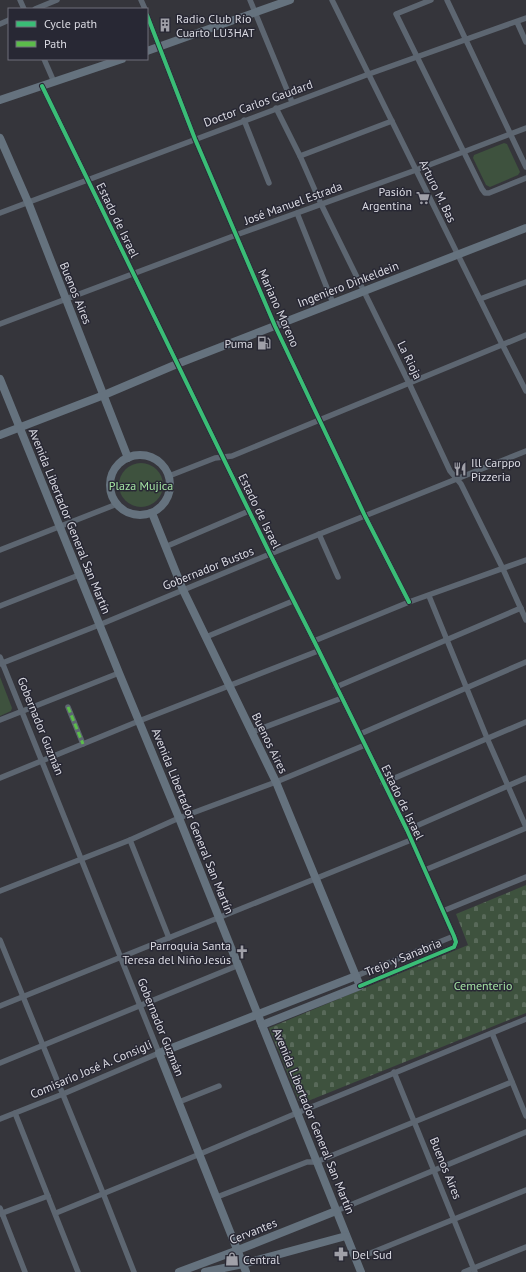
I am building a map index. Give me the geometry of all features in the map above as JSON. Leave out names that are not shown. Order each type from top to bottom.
[{"type":"main road","points":[[148,51],[290,0]]},
{"type":"main road","points":[[0,100],[119,60]]},
{"type":"main road","name":"Buenos Aires","points":[[0,138],[28,202],[128,458]]},
{"type":"main road","name":"Ingeniero Dinkeldein","points":[[0,435],[104,395],[177,364],[526,228]]},
{"type":"main road","name":"Avenida Libertador General San Martín","points":[[0,380],[239,965],[361,1272]]},
{"type":"main road","points":[[138,455],[148,456],[157,460],[164,467],[169,476],[169,493],[166,502],[152,513],[143,515],[125,511],[113,498],[110,482],[112,475],[121,462],[128,458],[138,455]]},
{"type":"main road","name":"Buenos Aires","points":[[152,513],[183,590],[276,782],[360,986]]},
{"type":"main road","name":"Trejo y Sanabria","points":[[258,1015],[356,976]]},
{"type":"main road","name":"Trejo y Sanabria","points":[[262,1025],[360,986]]},
{"type":"main road","name":"Comisario José A. Consigli","points":[[159,1053],[258,1015]]},
{"type":"main road","name":"Gobernador Guzmán","points":[[159,1053],[246,1272]]},
{"type":"main road","name":"Cervantes","points":[[179,1272],[336,1211]]},
{"type":"main road","points":[[205,1272],[243,1264],[346,1236]]},
{"type":"street","points":[[37,8],[57,0]]},
{"type":"street","points":[[250,0],[292,102]]},
{"type":"street","name":"Arturo M. Bas","points":[[332,0],[526,391]]},
{"type":"street","points":[[431,0],[396,14],[418,56],[482,189],[485,193],[489,193],[526,178]]},
{"type":"street","points":[[448,0],[526,167]]},
{"type":"street","name":"Mariano Moreno","points":[[148,17],[195,138],[275,326],[365,516],[409,602]]},
{"type":"street","name":"Doctor Carlos Gaudard","points":[[0,212],[292,102],[526,18]]},
{"type":"street","points":[[516,22],[526,42]]},
{"type":"street","points":[[44,60],[54,82]]},
{"type":"street","name":"Estado de Israel","points":[[42,86],[293,601],[407,830],[454,936],[456,942],[454,947]]},
{"type":"street","name":"La Rioja","points":[[276,108],[450,471],[458,478],[503,568],[526,620]]},
{"type":"street","points":[[244,120],[269,183]]},
{"type":"street","points":[[300,156],[392,121]]},
{"type":"street","name":"José Manuel Estrada","points":[[0,324],[526,128]]},
{"type":"street","points":[[297,213],[333,303]]},
{"type":"street","points":[[480,299],[526,282]]},
{"type":"street","points":[[169,476],[215,458],[232,456],[526,335]]},
{"type":"street","name":"Gobernador Bustos","points":[[1,661],[100,625],[270,554],[526,451]]},
{"type":"street","points":[[0,550],[60,528],[117,504]]},
{"type":"street","points":[[165,547],[249,511]]},
{"type":"street","points":[[319,534],[338,577]]},
{"type":"street","points":[[314,641],[409,602],[526,560]]},
{"type":"street","points":[[0,606],[80,576]]},
{"type":"street","points":[[425,870],[526,828],[429,596]]},
{"type":"street","points":[[206,637],[293,601]]},
{"type":"street","points":[[336,687],[521,608]]},
{"type":"street","points":[[0,778],[139,721],[318,651]]},
{"type":"street","name":"Gobernador Guzmán","points":[[1,661],[159,1053]]},
{"type":"street","points":[[360,734],[526,662]]},
{"type":"street","points":[[0,720],[119,673]]},
{"type":"street","points":[[252,732],[342,698]]},
{"type":"street","points":[[68,707],[83,744]]},
{"type":"street","points":[[383,783],[526,722]]},
{"type":"street","points":[[0,891],[81,860],[179,818],[276,782],[365,745]]},
{"type":"street","points":[[407,830],[526,778]]},
{"type":"street","points":[[130,840],[169,938]]},
{"type":"street","points":[[0,1006],[411,840]]},
{"type":"street","points":[[443,910],[526,877]]},
{"type":"street","name":"Trejo y Sanabria","points":[[356,976],[454,936]]},
{"type":"street","points":[[0,940],[134,1272]]},
{"type":"street","name":"Trejo y Sanabria","points":[[360,986],[454,947]]},
{"type":"street","points":[[0,1063],[239,965]]},
{"type":"street","points":[[56,1213],[394,1072],[526,1019]]},
{"type":"street","points":[[492,1032],[526,1116]]},
{"type":"street","name":"Comisario José A. Consigli","points":[[0,1119],[159,1053]]},
{"type":"street","name":"Buenos Aires","points":[[394,1072],[474,1270]]},
{"type":"street","points":[[217,1196],[307,1162],[316,1162],[512,1082]]},
{"type":"street","points":[[179,1102],[219,1086]]},
{"type":"street","points":[[15,1113],[56,1213],[78,1272]]},
{"type":"street","points":[[336,1211],[526,1132]]},
{"type":"street","points":[[356,1259],[526,1190]]},
{"type":"street","points":[[25,1272],[1,1212],[48,1196]]},
{"type":"street","points":[[464,1272],[474,1270],[526,1247]]},
{"type":"green space","points":[[504,143],[507,144],[520,172],[518,175],[490,187],[486,185],[473,158],[474,155]]},
{"type":"green space","name":"Plaza Mujica","points":[[141,463],[153,467],[159,473],[163,485],[159,497],[153,503],[141,507],[129,503],[123,497],[119,485],[123,473],[129,467]]},
{"type":"green space","points":[[0,677],[12,708],[11,711],[0,716]]},
{"type":"green space","name":"Cementerio","points":[[526,885],[526,1013],[303,1103],[299,1101],[269,1028],[468,945],[456,914]]},
{"type":"marked path","points":[[68,707],[83,744]]},
{"type":"cycle path","points":[[148,18],[195,139],[275,326],[365,516],[409,602]]},
{"type":"cycle path","points":[[42,86],[270,554],[407,830],[454,936],[456,942],[454,947],[360,986]]},
{"type":"place","name":"Radio Club Río Cuarto LU3HAT","points":[[165,25]]},
{"type":"place","name":"Pasión Argentina","points":[[423,198]]},
{"type":"place","name":"Puma","points":[[264,343]]},
{"type":"place","name":"Ill Carppo Pizzeria","points":[[460,469]]},
{"type":"place","name":"Parroquia Santa Teresa del Niño Jesús","points":[[242,952]]},
{"type":"place","name":"Del Sud","points":[[341,1254]]},
{"type":"place","name":"Central","points":[[232,1259]]}]
